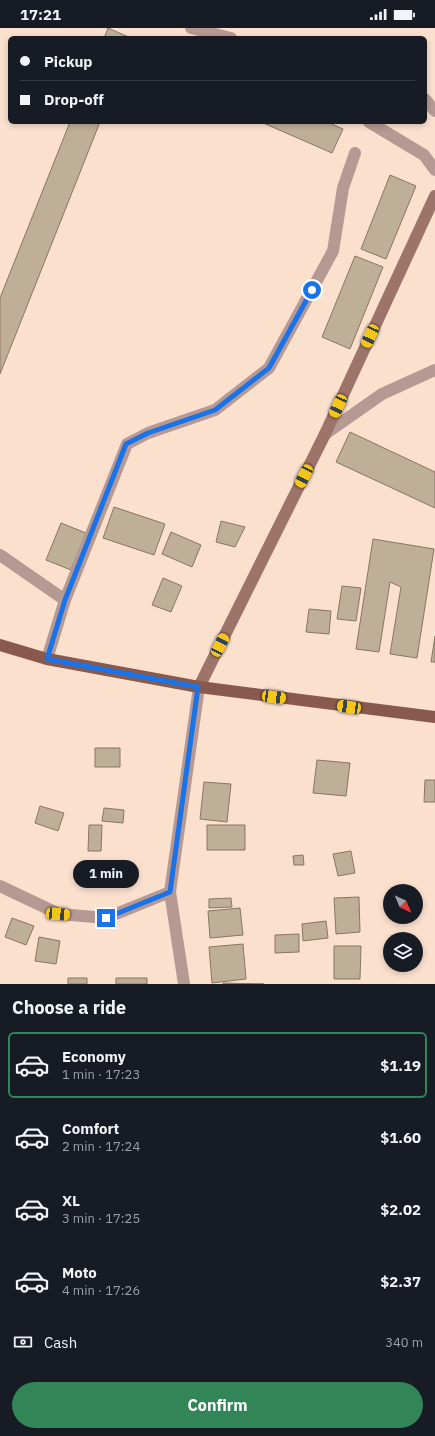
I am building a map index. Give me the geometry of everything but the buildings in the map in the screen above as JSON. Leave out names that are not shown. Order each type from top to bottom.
[{"type":"main road","points":[[0,645],[47,659],[198,687],[435,717]]},
{"type":"street","points":[[191,28],[221,36]]},
{"type":"street","points":[[427,101],[435,111]]},
{"type":"street","points":[[372,124],[424,155],[435,170]]},
{"type":"street","points":[[47,659],[65,600],[126,444],[148,433],[215,410],[269,368],[333,251],[343,188],[355,153]]},
{"type":"street","points":[[184,984],[170,892],[198,687],[325,434],[435,196]]},
{"type":"street","points":[[325,434],[382,394],[435,370]]},
{"type":"street","points":[[0,555],[65,600]]},
{"type":"street","points":[[0,886],[58,914],[106,918],[170,892]]},
{"type":"route","points":[[106,918],[170,892],[198,687],[47,659],[60,614],[97,515],[126,444],[148,433],[215,410],[269,368],[312,290]]}]
